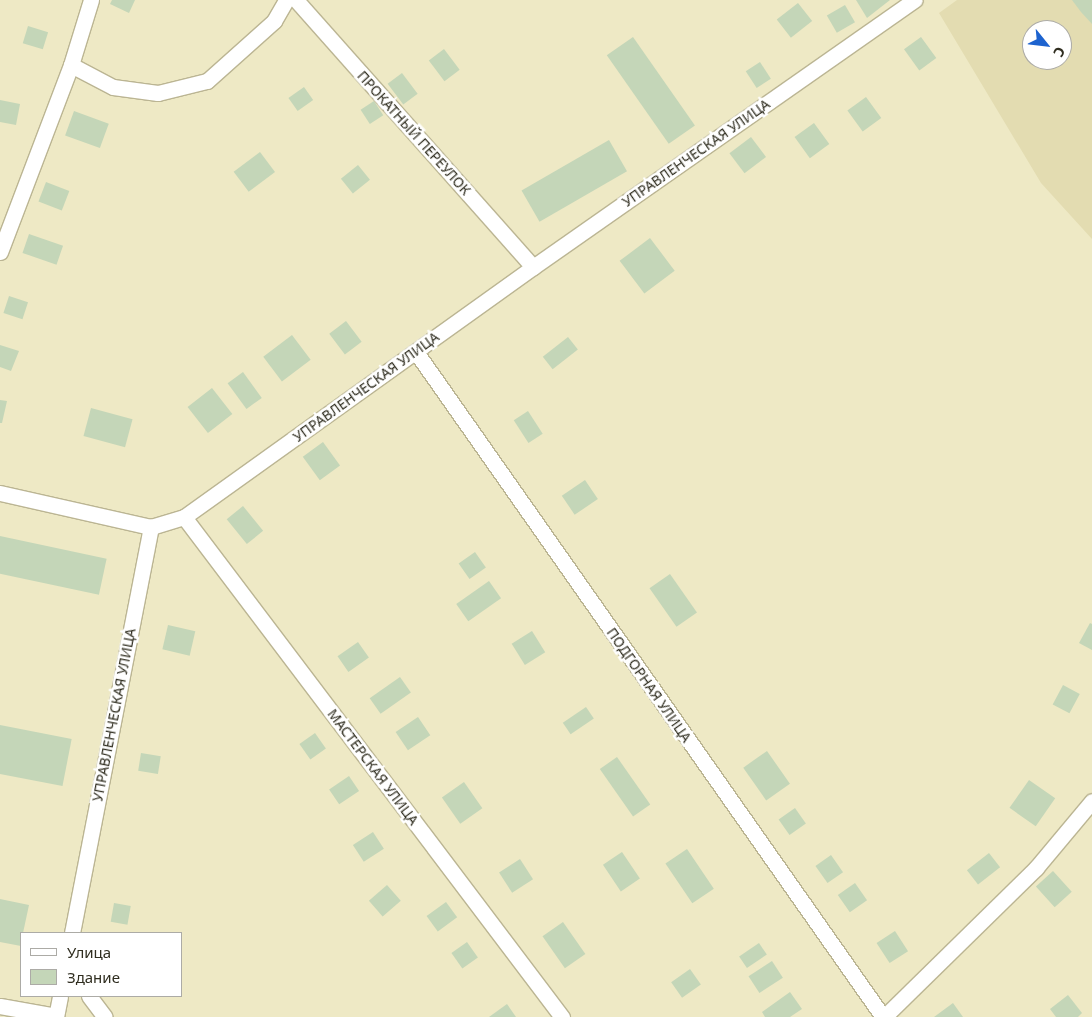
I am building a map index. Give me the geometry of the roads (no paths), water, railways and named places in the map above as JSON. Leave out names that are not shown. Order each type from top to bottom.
[{"type":"street","points":[[0,252],[5,226],[71,65],[91,0]]},
{"type":"street","points":[[71,65],[113,88],[158,93],[207,81],[274,21],[286,0]]},
{"type":"street","name":"ПРОКАТНЫЙ ПЕРЕУЛОК","points":[[296,0],[533,267]]},
{"type":"street","name":"УПРАВЛЕНЧЕСКАЯ УЛИЦА","points":[[72,932],[151,526],[184,517],[533,267],[915,0]]},
{"type":"street","name":"ПОДГОРНАЯ УЛИЦА","points":[[416,352],[884,1017]]},
{"type":"street","points":[[0,493],[151,526]]},
{"type":"street","name":"МАСТЕРСКАЯ УЛИЦА","points":[[184,517],[562,1017]]},
{"type":"street","points":[[884,1017],[1036,868],[1092,801]]},
{"type":"street","points":[[0,1006],[56,1016],[60,997]]},
{"type":"street","points":[[90,997],[105,1017]]}]
